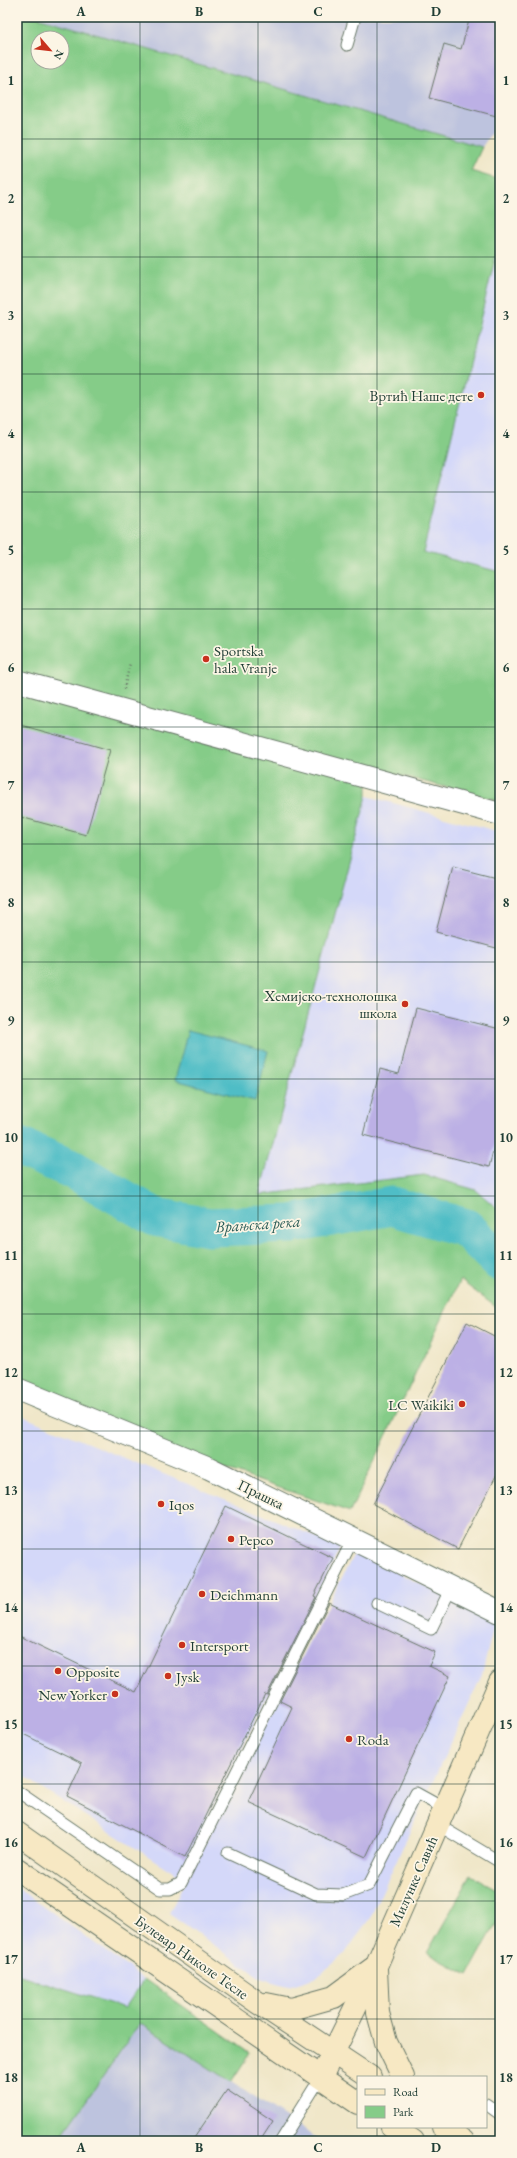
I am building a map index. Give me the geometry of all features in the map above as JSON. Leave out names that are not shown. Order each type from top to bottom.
[{"type":"main road","name":"Милунке Савић","points":[[321,2077],[376,1966],[500,1682]]},
{"type":"main road","name":"Булевар Николе Тесле","points":[[17,1833],[257,2002],[369,2076]]},
{"type":"main road","name":"Булевар Николе Тесле","points":[[17,1869],[357,2102]]},
{"type":"main road","points":[[257,2002],[291,2009],[334,1997],[376,1966]]},
{"type":"main road","points":[[376,1966],[378,2013],[386,2042],[403,2076]]},
{"type":"main road","points":[[394,2128],[413,2141]]},
{"type":"main road","points":[[444,2128],[463,2141]]},
{"type":"street","points":[[17,681],[500,814]]},
{"type":"street","name":"Прашка","points":[[17,1389],[209,1468],[500,1612]]},
{"type":"lane","points":[[347,45],[355,17]]},
{"type":"lane","points":[[17,1791],[160,1888],[170,1889],[181,1883],[352,1539]]},
{"type":"lane","points":[[377,1603],[431,1629],[451,1588]]},
{"type":"lane","points":[[228,1853],[316,1894],[343,1895],[369,1885],[416,1794],[441,1817],[500,1862]]},
{"type":"lane","points":[[281,2141],[321,2077]]},
{"type":"lane","points":[[487,2105],[500,2114]]},
{"type":"path","points":[[118,709],[130,663]]},
{"type":"shaded area","points":[[37,17],[500,17],[500,120],[482,147]]},
{"type":"shaded area","name":"Вртић Наше дете","points":[[500,239],[500,572],[423,552]]},
{"type":"shaded area","name":"Хемијско-технолошка школа","points":[[367,796],[500,832],[500,1211],[476,1190],[424,1175],[259,1195]]},
{"type":"shaded area","points":[[17,1414],[341,1547],[179,1876],[17,1772]]},
{"type":"shaded area","points":[[355,1552],[495,1620],[482,1675],[370,1918],[344,1955],[315,1978],[288,1986],[260,1978],[169,1913]]},
{"type":"shaded area","points":[[17,1887],[144,1979],[125,2008],[17,1974]]},
{"type":"shaded area","points":[[140,2023],[231,2082],[321,2141],[58,2141]]},
{"type":"green space","name":"Sportska hala Vranje","points":[[17,17],[37,17],[482,147],[471,171],[500,180],[500,239],[423,552],[500,572],[500,801],[367,767],[367,796],[259,1195],[424,1175],[476,1190],[500,1211],[500,1310],[460,1280],[350,1512],[17,1398]]},
{"type":"green space","points":[[471,1875],[500,1891],[500,1916],[468,1975],[427,1953]]},
{"type":"green space","points":[[17,1974],[125,2008],[144,1979],[250,2053],[231,2082],[140,2023],[58,2141],[17,2141]]},
{"type":"water","points":[[188,1030],[268,1051],[255,1101],[175,1080]]},
{"type":"building","points":[[470,17],[500,17],[500,117],[429,98],[444,44],[461,49]]},
{"type":"building","points":[[17,724],[110,750],[86,835],[17,816]]},
{"type":"building","points":[[453,867],[500,879],[500,949],[436,932]]},
{"type":"building","points":[[416,1008],[500,1029],[500,1123],[489,1167],[363,1135],[380,1069],[399,1074]]},
{"type":"building","name":"LC Waikiki","points":[[467,1322],[500,1339],[500,1468],[458,1549],[373,1504]]},
{"type":"building","points":[[226,1506],[333,1558],[314,1596],[316,1597],[267,1695],[265,1694],[185,1857],[67,1796],[82,1763],[17,1731],[17,1635],[136,1692]]},
{"type":"building","name":"Roda","points":[[329,1603],[435,1652],[429,1666],[450,1676],[366,1857],[248,1802],[292,1707],[280,1701]]},
{"type":"building","points":[[227,2090],[273,2121],[260,2141],[192,2141]]},
{"type":"waterway","name":"Врањска река","points":[[17,1146],[74,1170],[155,1217],[209,1227],[291,1224],[392,1206],[466,1228],[500,1262]]},
{"type":"place","name":"Вртић Наше дете","points":[[481,395]]},
{"type":"place","name":"Sportska hala Vranje","points":[[206,659]]},
{"type":"place","name":"Хемијско-технолошка школа","points":[[405,1004]]},
{"type":"place","name":"LC Waikiki","points":[[462,1404]]},
{"type":"place","name":"Iqos","points":[[161,1504]]},
{"type":"place","name":"Pepco","points":[[231,1539]]},
{"type":"place","name":"Deichmann","points":[[202,1594]]},
{"type":"place","name":"Intersport","points":[[182,1645]]},
{"type":"place","name":"Opposite","points":[[58,1671]]},
{"type":"place","name":"Jysk","points":[[168,1676]]},
{"type":"place","name":"New Yorker","points":[[115,1694]]},
{"type":"place","name":"Roda","points":[[349,1739]]}]
